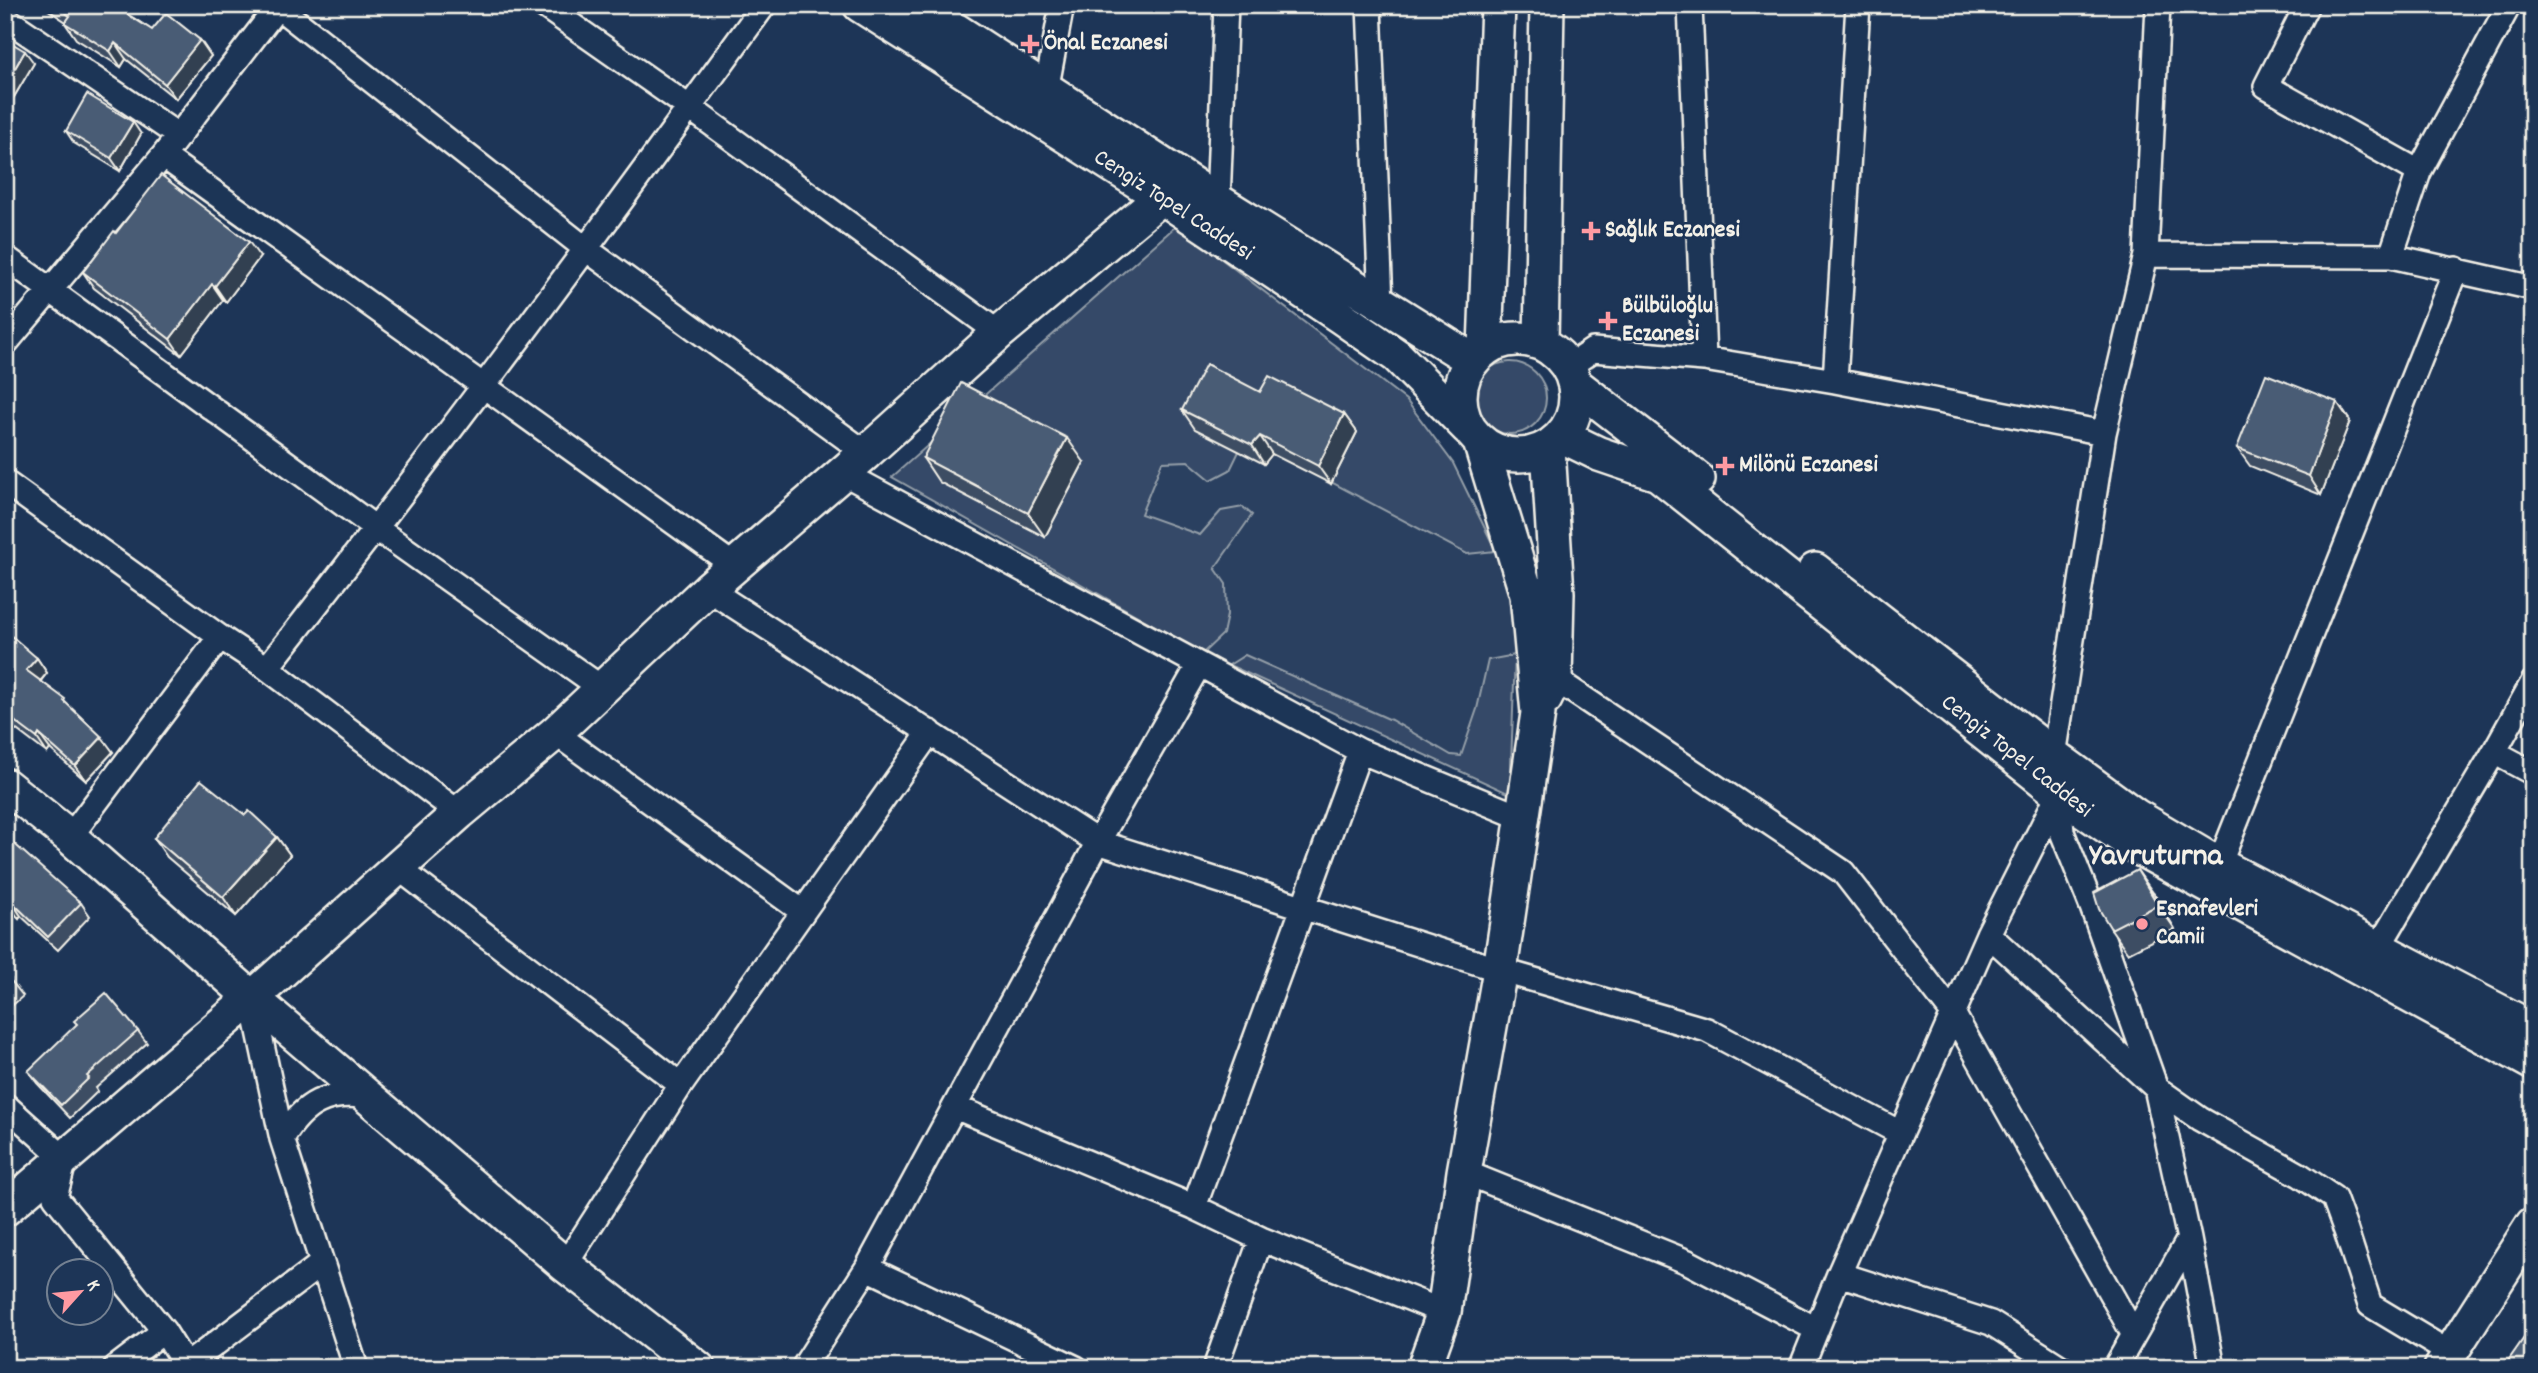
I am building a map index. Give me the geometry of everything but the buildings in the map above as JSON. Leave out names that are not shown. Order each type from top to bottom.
[{"type":"street","points":[[543,5],[690,107],[999,333]]},
{"type":"street","points":[[267,668],[377,529],[484,387],[764,5]]},
{"type":"street","name":"Cengiz Topel Caddesi","points":[[860,5],[1162,197],[1397,356],[1474,435]]},
{"type":"street","name":"Cengiz Topel Caddesi","points":[[916,5],[1381,304],[1479,354]]},
{"type":"street","points":[[1046,91],[1062,5]]},
{"type":"street","points":[[1218,201],[1226,5]]},
{"type":"street","points":[[1369,5],[1381,304]]},
{"type":"street","points":[[1479,354],[1498,5]]},
{"type":"street","points":[[1541,343],[1547,5]]},
{"type":"street","points":[[1690,5],[1704,359]]},
{"type":"street","points":[[1835,380],[1858,5]]},
{"type":"street","points":[[2054,755],[2104,433],[2146,255],[2158,5]]},
{"type":"street","points":[[2307,5],[2266,86],[2419,172]]},
{"type":"street","points":[[2391,256],[2419,172],[2509,5]]},
{"type":"street","points":[[5,344],[163,156],[278,6],[855,463],[1199,665],[1360,751],[1523,818]]},
{"type":"street","points":[[5,18],[178,136]]},
{"type":"street","points":[[163,156],[736,567]]},
{"type":"street","points":[[5,1209],[252,998],[459,813],[555,733],[708,589],[855,463],[999,333],[1162,197]]},
{"type":"street","points":[[2146,255],[2391,256],[2533,288]]},
{"type":"street","points":[[5,257],[377,529],[603,689]]},
{"type":"street","points":[[2219,865],[2456,269]]},
{"type":"street","points":[[1424,1368],[1444,1312],[1464,1172],[1500,971],[1538,713],[1527,595],[1474,435],[1461,411],[1459,393],[1463,376],[1479,354],[1503,340],[1522,338],[1541,343],[1556,353],[1572,376],[1577,402],[1572,421],[1555,442],[1531,455],[1513,456],[1495,451],[1474,435]]},
{"type":"street","points":[[1572,376],[1593,350],[1704,359],[1835,380],[2104,433]]},
{"type":"street","name":"Cengiz Topel Caddesi","points":[[1572,376],[2054,755],[2136,816],[2219,865],[2533,1029]]},
{"type":"street","points":[[1538,713],[1555,679],[1555,442]]},
{"type":"street","name":"Cengiz Topel Caddesi","points":[[1555,442],[1658,474],[2059,793],[2135,846],[2533,1063]]},
{"type":"street","points":[[5,482],[267,668],[459,813]]},
{"type":"street","points":[[708,589],[1098,842],[1500,971],[1707,1030],[1900,1133]]},
{"type":"street","points":[[71,837],[220,637]]},
{"type":"street","points":[[803,1368],[867,1268],[1098,842],[1199,665]]},
{"type":"street","points":[[1555,679],[1843,872],[1954,1015],[2134,1335]]},
{"type":"street","points":[[2378,948],[2533,682]]},
{"type":"street","points":[[565,1265],[681,1085],[930,732]]},
{"type":"street","points":[[555,733],[803,912]]},
{"type":"street","points":[[1194,1207],[1360,751]]},
{"type":"street","points":[[2494,752],[2533,773]]},
{"type":"street","points":[[5,785],[71,837],[252,998],[565,1265],[698,1368]]},
{"type":"street","points":[[1801,1368],[1839,1274],[1988,934],[2059,793]]},
{"type":"street","points":[[2059,793],[2062,832],[2092,907],[2156,1087],[2189,1239],[2213,1368]]},
{"type":"street","points":[[397,867],[681,1085]]},
{"type":"street","points":[[1988,934],[2156,1087],[2200,1119],[2300,1175],[2333,1198],[2370,1305],[2453,1363]]},
{"type":"street","points":[[252,998],[282,1139],[356,1368]]},
{"type":"street","points":[[282,1139],[301,1112],[314,1104],[333,1097],[354,1094],[370,1097]]},
{"type":"street","points":[[5,1105],[65,1159]]},
{"type":"street","points":[[955,1107],[1194,1207],[1261,1239],[1444,1312]]},
{"type":"street","points":[[65,1159],[55,1197],[164,1331],[186,1366],[321,1264]]},
{"type":"street","points":[[1464,1172],[1688,1262],[1816,1329]]},
{"type":"street","points":[[2453,1363],[2533,1224]]},
{"type":"street","points":[[1215,1368],[1261,1239]]},
{"type":"street","points":[[2115,1368],[2189,1239]]},
{"type":"street","points":[[2453,1363],[2533,1263]]},
{"type":"street","points":[[867,1268],[1076,1368]]},
{"type":"street","points":[[1839,1274],[1991,1323],[2062,1368]]},
{"type":"street","points":[[115,1368],[164,1331]]},
{"type":"shaded area","points":[[1177,225],[1406,400],[1453,463],[1496,551],[1467,554],[1246,437],[1230,470],[1211,480],[1188,461],[1162,462],[1141,514],[1200,535],[1221,511],[1243,507],[1252,515],[1215,568],[1226,584],[1227,615],[1223,634],[1203,653],[892,477]]},
{"type":"shaded area","points":[[1510,362],[1524,365],[1536,372],[1543,384],[1546,398],[1543,412],[1536,424],[1524,431],[1510,434],[1496,431],[1484,424],[1477,412],[1474,398],[1477,384],[1484,372],[1496,365]]},
{"type":"shaded area","points":[[1406,400],[1453,463],[1492,538],[1508,586],[1515,655],[1510,794],[1203,653],[892,477]]},
{"type":"shaded area","points":[[1245,655],[1391,720],[1451,755],[1461,756],[1477,709],[1488,660],[1515,655],[1510,794],[1229,665]]},
{"type":"place","name":"Önal Eczanesi","points":[[1030,44]]},
{"type":"place","name":"Sağlık Eczanesi","points":[[1591,231]]},
{"type":"place","name":"Bülbüloğlu Eczanesi","points":[[1608,321]]},
{"type":"place","name":"Milönü Eczanesi","points":[[1725,466]]},
{"type":"place","name":"Esnafevleri Camii","points":[[2142,924]]},
{"type":"district","name":"Yavruturna","points":[[2156,858]]}]
